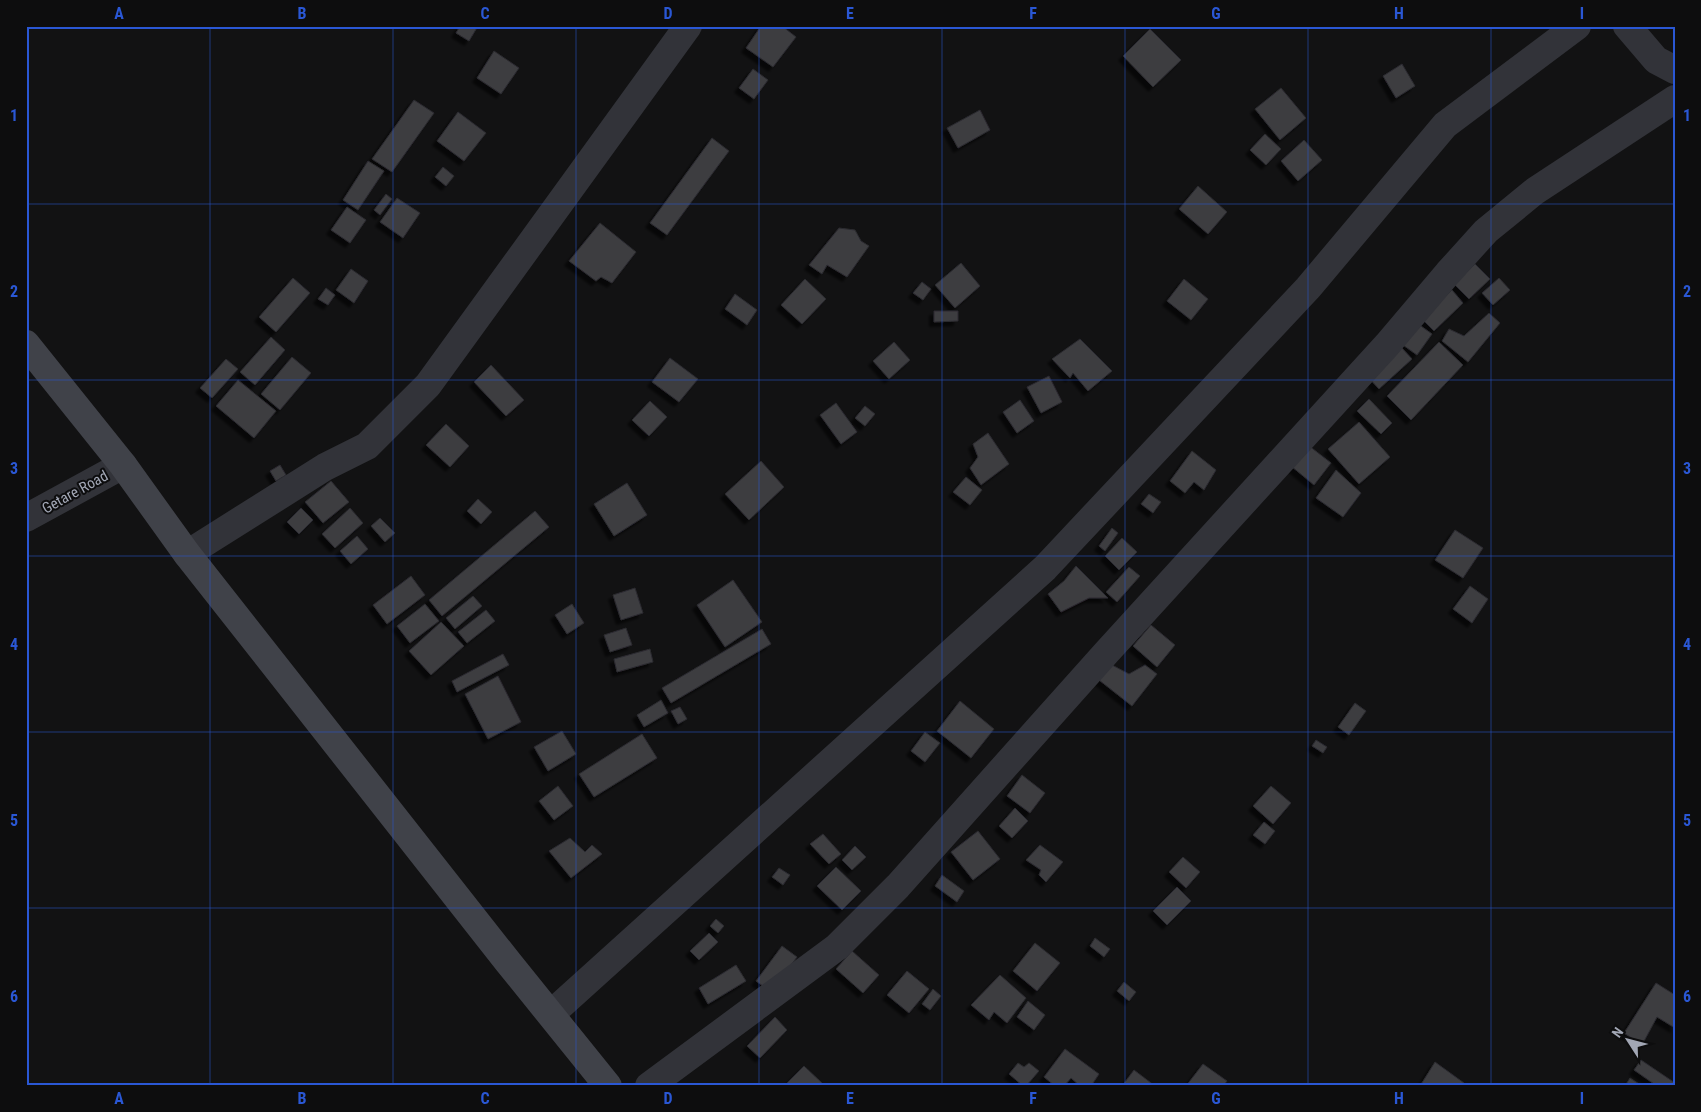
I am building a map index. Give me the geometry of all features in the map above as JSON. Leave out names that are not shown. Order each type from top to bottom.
[{"type":"main road","points":[[26,344],[123,465],[187,554],[608,1086]]},
{"type":"street","points":[[187,554],[325,467],[367,446],[428,385],[688,26]]},
{"type":"street","points":[[551,1014],[1045,568],[1308,288],[1445,125],[1577,26]]},
{"type":"street","points":[[1626,26],[1656,60],[1675,70]]},
{"type":"street","points":[[649,1086],[837,946],[898,886],[1106,653],[1387,346],[1486,231],[1535,191],[1675,99]]},
{"type":"street","name":"Getare Road","points":[[26,518],[123,465]]},
{"type":"building","points":[[460,26],[478,26],[469,41],[456,33]]},
{"type":"building","points":[[761,26],[782,26],[796,37],[773,67],[746,48]]},
{"type":"building","points":[[1150,29],[1181,60],[1153,87],[1123,56]]},
{"type":"building","points":[[494,51],[519,68],[501,94],[477,78]]},
{"type":"building","points":[[1402,64],[1415,86],[1396,98],[1383,76]]},
{"type":"building","points":[[753,69],[768,80],[754,99],[739,88]]},
{"type":"building","points":[[1281,88],[1306,118],[1280,140],[1255,109]]},
{"type":"building","points":[[414,100],[434,113],[392,172],[372,159]]},
{"type":"building","points":[[980,110],[990,130],[958,148],[947,128]]},
{"type":"building","points":[[458,112],[486,133],[464,161],[437,141]]},
{"type":"building","points":[[1265,134],[1281,149],[1266,165],[1250,150]]},
{"type":"building","points":[[712,138],[729,151],[667,235],[650,223]]},
{"type":"building","points":[[1304,140],[1322,160],[1298,181],[1281,161]]},
{"type":"building","points":[[368,161],[384,171],[358,210],[343,200]]},
{"type":"building","points":[[443,167],[454,176],[446,186],[435,177]]},
{"type":"building","points":[[1198,186],[1227,212],[1208,234],[1179,209]]},
{"type":"building","points":[[386,194],[392,199],[380,215],[374,210]]},
{"type":"building","points":[[397,198],[420,213],[403,238],[380,222]]},
{"type":"building","points":[[347,207],[366,220],[350,243],[331,230]]},
{"type":"building","points":[[600,223],[636,252],[612,283],[601,277],[596,281],[569,261]]},
{"type":"building","points":[[839,228],[855,230],[861,241],[869,246],[847,277],[827,265],[822,274],[809,265]]},
{"type":"building","points":[[961,263],[980,286],[955,308],[935,285]]},
{"type":"building","points":[[1475,264],[1490,279],[1469,299],[1454,284]]},
{"type":"building","points":[[351,269],[368,281],[354,303],[336,290]]},
{"type":"building","points":[[293,278],[310,293],[276,332],[259,317]]},
{"type":"building","points":[[1499,278],[1510,290],[1493,305],[1482,293]]},
{"type":"building","points":[[805,279],[826,299],[802,324],[781,305]]},
{"type":"building","points":[[1184,279],[1208,299],[1191,320],[1167,301]]},
{"type":"building","points":[[922,282],[931,289],[923,300],[913,293]]},
{"type":"building","points":[[326,288],[335,295],[328,305],[318,299]]},
{"type":"building","points":[[1452,290],[1463,303],[1434,331],[1422,319]]},
{"type":"building","points":[[735,294],[757,310],[747,325],[725,309]]},
{"type":"building","points":[[934,311],[958,311],[958,321],[934,322]]},
{"type":"building","points":[[1489,313],[1500,323],[1468,362],[1442,341],[1449,329],[1464,336]]},
{"type":"building","points":[[1418,324],[1432,334],[1417,355],[1403,345]]},
{"type":"building","points":[[271,337],[285,350],[255,385],[240,372]]},
{"type":"building","points":[[1080,339],[1112,371],[1088,391],[1073,373],[1070,378],[1052,359]]},
{"type":"building","points":[[894,342],[910,360],[889,379],[873,361]]},
{"type":"building","points":[[1439,342],[1463,365],[1411,420],[1387,396]]},
{"type":"building","points":[[1401,347],[1412,359],[1379,389],[1368,377]]},
{"type":"building","points":[[292,357],[311,373],[280,410],[261,394]]},
{"type":"building","points":[[670,358],[698,379],[679,402],[652,382]]},
{"type":"building","points":[[226,359],[238,369],[212,398],[200,388]]},
{"type":"building","points":[[491,365],[524,400],[506,416],[474,382]]},
{"type":"building","points":[[1049,376],[1062,402],[1041,413],[1027,387]]},
{"type":"building","points":[[238,380],[276,411],[254,438],[216,406]]},
{"type":"building","points":[[1369,399],[1392,423],[1381,434],[1357,411]]},
{"type":"building","points":[[1020,400],[1034,421],[1017,433],[1003,412]]},
{"type":"building","points":[[650,401],[667,417],[649,436],[632,420]]},
{"type":"building","points":[[836,403],[857,432],[841,444],[820,415]]},
{"type":"building","points":[[865,406],[875,414],[865,426],[855,418]]},
{"type":"building","points":[[1359,422],[1390,457],[1359,484],[1328,449]]},
{"type":"building","points":[[446,424],[469,446],[450,467],[426,445]]},
{"type":"building","points":[[988,433],[1009,464],[981,485],[970,468],[978,457],[973,444]]},
{"type":"building","points":[[1308,445],[1331,463],[1314,485],[1291,466]]},
{"type":"building","points":[[1192,451],[1216,470],[1204,490],[1194,482],[1185,493],[1170,481]]},
{"type":"building","points":[[761,461],[784,487],[749,520],[725,494]]},
{"type":"building","points":[[280,465],[286,475],[276,481],[270,471]]},
{"type":"building","points":[[1336,470],[1361,493],[1343,517],[1316,498]]},
{"type":"building","points":[[966,477],[982,490],[970,505],[953,492]]},
{"type":"building","points":[[331,481],[349,502],[323,523],[305,502]]},
{"type":"building","points":[[627,483],[647,515],[614,536],[594,504]]},
{"type":"building","points":[[1149,494],[1161,502],[1153,513],[1141,504]]},
{"type":"building","points":[[478,499],[492,512],[481,524],[467,511]]},
{"type":"building","points":[[301,508],[313,520],[299,534],[287,522]]},
{"type":"building","points":[[350,508],[363,523],[335,548],[322,534]]},
{"type":"building","points":[[535,511],[549,527],[442,616],[429,600]]},
{"type":"building","points":[[380,518],[395,533],[385,542],[371,526]]},
{"type":"building","points":[[1112,528],[1118,533],[1105,551],[1099,546]]},
{"type":"building","points":[[1455,530],[1483,548],[1463,578],[1435,560]]},
{"type":"building","points":[[357,536],[368,549],[351,564],[340,551]]},
{"type":"building","points":[[1122,538],[1137,552],[1119,570],[1105,556]]},
{"type":"building","points":[[1076,566],[1108,598],[1089,598],[1061,612],[1048,594],[1064,581]]},
{"type":"building","points":[[1129,567],[1140,576],[1117,602],[1106,592]]},
{"type":"building","points":[[411,576],[425,595],[387,624],[373,605]]},
{"type":"building","points":[[733,580],[762,622],[725,647],[697,605]]},
{"type":"building","points":[[1470,586],[1488,599],[1472,623],[1453,609]]},
{"type":"building","points":[[635,588],[643,613],[621,620],[613,595]]},
{"type":"building","points":[[473,596],[482,606],[455,629],[446,618]]},
{"type":"building","points":[[425,604],[439,621],[410,643],[397,626]]},
{"type":"building","points":[[572,604],[584,623],[567,634],[555,615]]},
{"type":"building","points":[[486,610],[495,621],[467,643],[458,632]]},
{"type":"building","points":[[441,622],[464,646],[431,675],[409,651]]},
{"type":"building","points":[[1151,625],[1175,645],[1157,667],[1133,646]]},
{"type":"building","points":[[626,628],[632,645],[610,652],[604,635]]},
{"type":"building","points":[[762,629],[771,644],[671,703],[662,688]]},
{"type":"building","points":[[650,649],[653,662],[617,672],[614,659]]},
{"type":"building","points":[[503,654],[509,665],[457,692],[452,681]]},
{"type":"building","points":[[1112,665],[1129,674],[1145,665],[1157,674],[1132,706],[1099,680]]},
{"type":"building","points":[[498,676],[521,722],[488,739],[465,694]]},
{"type":"building","points":[[661,700],[668,713],[644,727],[637,715]]},
{"type":"building","points":[[960,701],[994,729],[971,758],[937,731]]},
{"type":"building","points":[[1355,703],[1366,711],[1349,735],[1338,727]]},
{"type":"building","points":[[680,707],[687,719],[678,724],[671,711]]},
{"type":"building","points":[[562,731],[576,754],[548,771],[534,747]]},
{"type":"building","points":[[925,732],[940,743],[925,762],[911,751]]},
{"type":"building","points":[[642,734],[657,758],[594,797],[579,774]]},
{"type":"building","points":[[1316,740],[1327,747],[1323,753],[1312,746]]},
{"type":"building","points":[[1022,775],[1045,793],[1030,813],[1007,796]]},
{"type":"building","points":[[558,786],[573,806],[554,820],[539,801]]},
{"type":"building","points":[[1271,786],[1291,803],[1273,824],[1253,806]]},
{"type":"building","points":[[1015,808],[1028,821],[1012,838],[999,826]]},
{"type":"building","points":[[1264,822],[1275,831],[1265,844],[1253,835]]},
{"type":"building","points":[[978,831],[1000,859],[973,880],[951,852]]},
{"type":"building","points":[[823,834],[841,854],[829,864],[810,844]]},
{"type":"building","points":[[570,838],[585,852],[592,845],[602,854],[571,878],[549,851]]},
{"type":"building","points":[[1040,845],[1063,862],[1046,882],[1039,875],[1041,870],[1026,860]]},
{"type":"building","points":[[855,846],[866,857],[852,870],[842,860]]},
{"type":"building","points":[[1183,857],[1200,872],[1186,888],[1169,872]]},
{"type":"building","points":[[836,867],[861,891],[842,910],[817,886]]},
{"type":"building","points":[[779,868],[790,875],[783,885],[772,877]]},
{"type":"building","points":[[942,875],[964,891],[957,902],[935,886]]},
{"type":"building","points":[[1177,887],[1191,901],[1167,925],[1153,911]]},
{"type":"building","points":[[716,919],[724,926],[718,933],[710,926]]},
{"type":"building","points":[[709,933],[718,942],[699,960],[690,951]]},
{"type":"building","points":[[1095,938],[1110,949],[1104,957],[1090,946]]},
{"type":"building","points":[[1035,943],[1060,963],[1037,991],[1013,971]]},
{"type":"building","points":[[782,946],[797,957],[771,992],[756,981]]},
{"type":"building","points":[[852,951],[879,975],[863,993],[836,969]]},
{"type":"building","points":[[736,965],[746,981],[708,1004],[699,988]]},
{"type":"building","points":[[907,971],[929,989],[909,1013],[887,995]]},
{"type":"building","points":[[1000,975],[1026,998],[1007,1023],[994,1012],[989,1020],[971,1005]]},
{"type":"building","points":[[1124,982],[1136,992],[1129,1001],[1117,991]]},
{"type":"building","points":[[1656,983],[1675,995],[1675,1028],[1657,1017],[1642,1045],[1624,1033]]},
{"type":"building","points":[[933,989],[941,996],[930,1010],[922,1004]]},
{"type":"building","points":[[1028,1001],[1045,1015],[1034,1030],[1017,1017]]},
{"type":"building","points":[[775,1017],[787,1030],[760,1058],[747,1046]]},
{"type":"building","points":[[1065,1049],[1099,1074],[1091,1086],[1080,1086],[1071,1078],[1064,1086],[1055,1086],[1044,1077]]},
{"type":"building","points":[[1641,1060],[1675,1083],[1675,1086],[1657,1086],[1634,1070]]},
{"type":"building","points":[[1435,1062],[1464,1083],[1462,1086],[1420,1086]]},
{"type":"building","points":[[1018,1063],[1024,1067],[1029,1063],[1039,1071],[1026,1086],[1023,1086],[1009,1074]]},
{"type":"building","points":[[1203,1064],[1227,1081],[1223,1086],[1186,1086]]},
{"type":"building","points":[[804,1066],[822,1083],[819,1086],[784,1086]]},
{"type":"building","points":[[1134,1070],[1155,1086],[1122,1086]]},
{"type":"building","points":[[1630,1078],[1642,1086],[1625,1086]]}]
